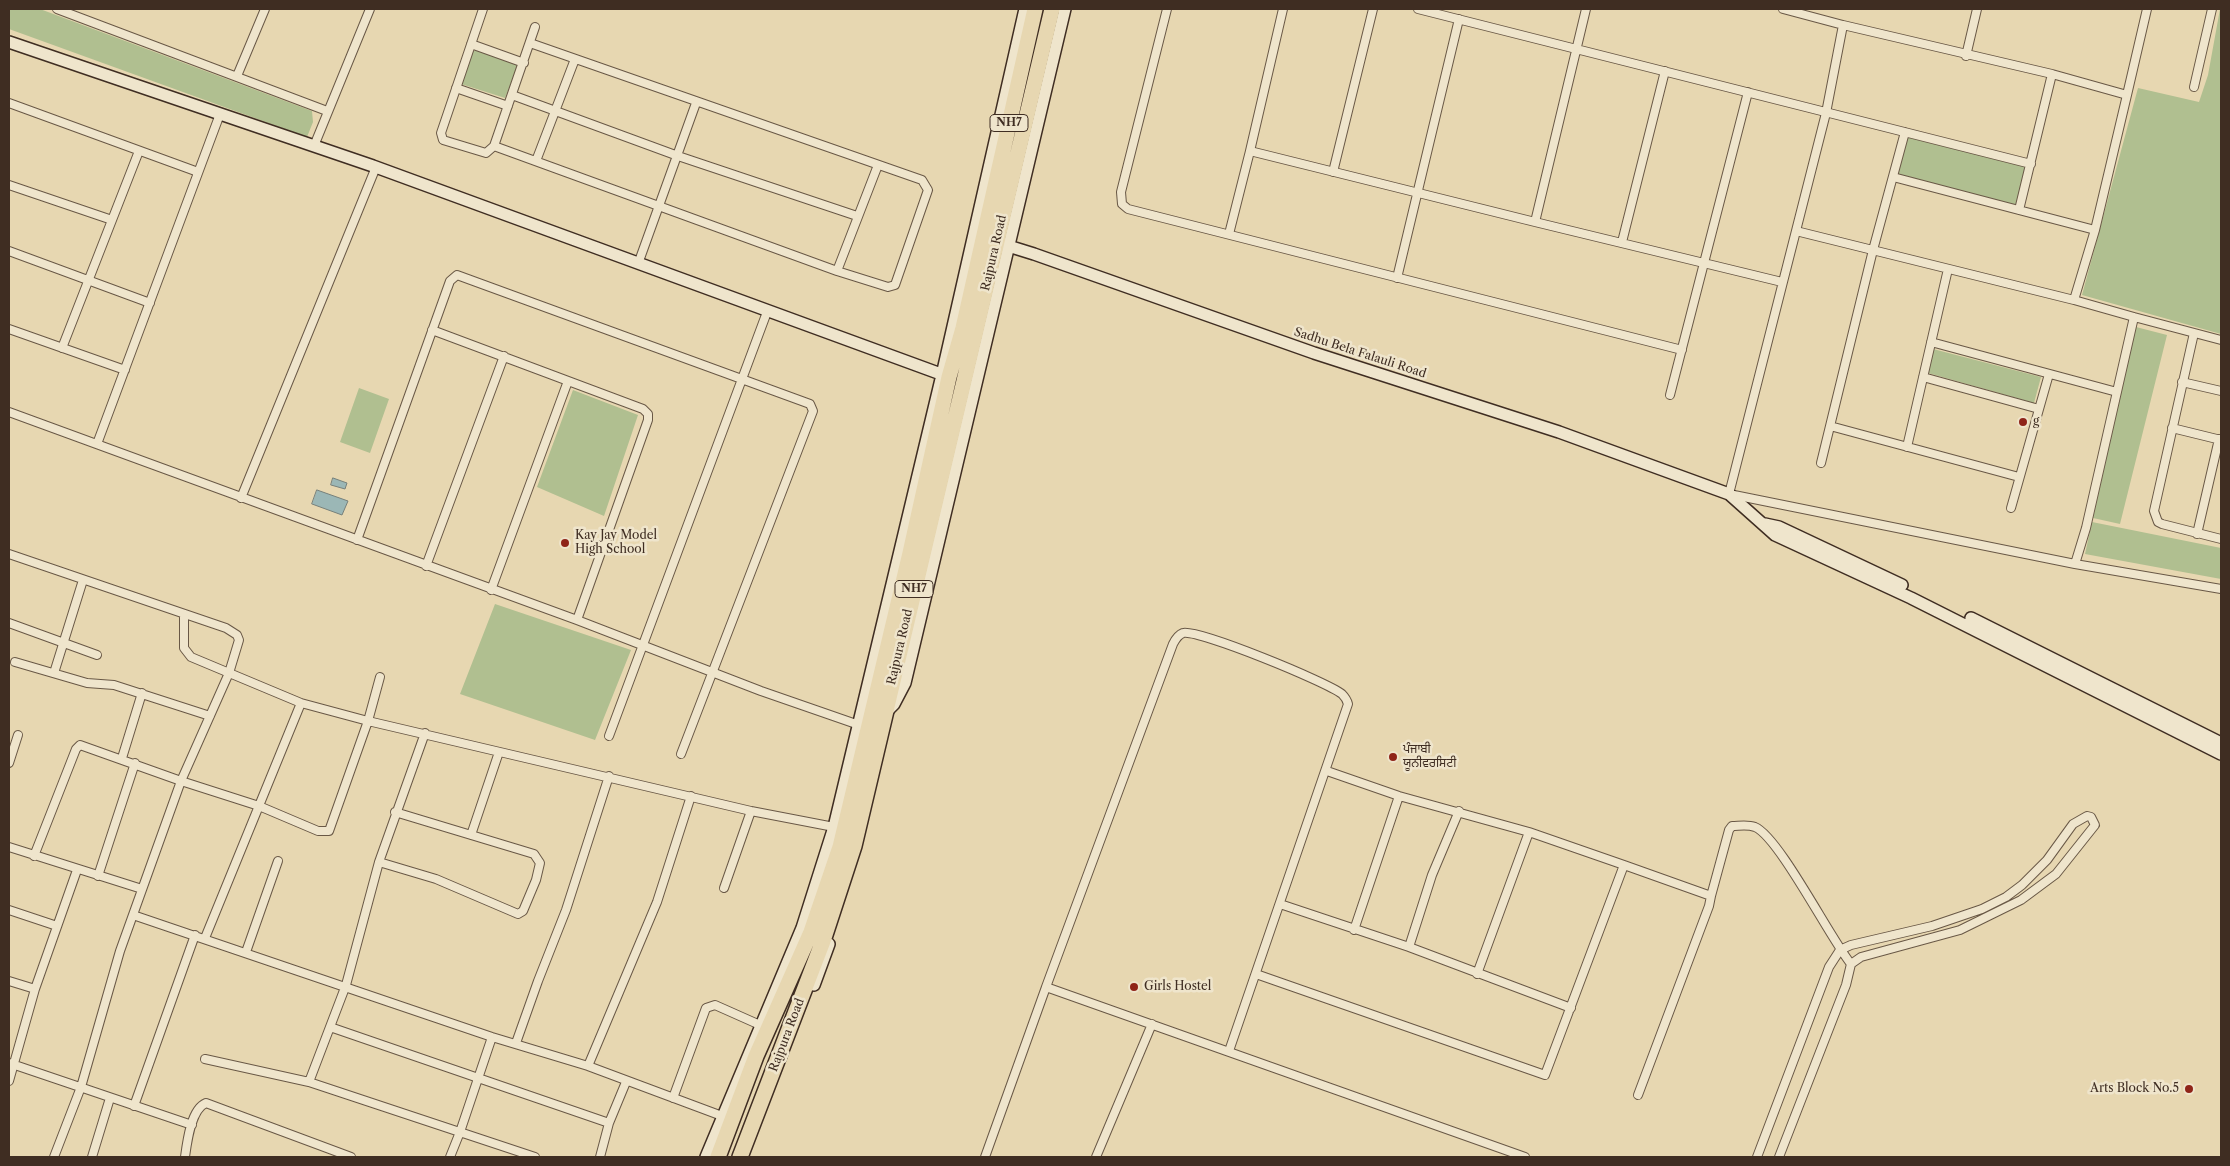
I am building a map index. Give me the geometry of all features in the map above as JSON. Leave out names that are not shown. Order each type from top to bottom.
[{"type":"highway","name":"NH7","points":[[996,242],[1035,9]]},
{"type":"highway","name":"Rajpura Road","points":[[718,1157],[756,1056],[840,847],[963,328],[996,242],[1052,9]]},
{"type":"highway","name":"Rajpura Road","points":[[740,1157],[838,896],[854,846],[884,713],[951,378]]},
{"type":"street","points":[[57,9],[327,111]]},
{"type":"street","points":[[237,76],[265,9]]},
{"type":"street","points":[[314,146],[370,9]]},
{"type":"street","points":[[483,9],[441,133],[443,140],[486,153],[494,146],[535,27]]},
{"type":"street","points":[[706,1157],[760,1025],[801,945],[823,868],[951,378],[1025,9]]},
{"type":"street","points":[[884,713],[894,704],[905,683],[996,242],[1065,9]]},
{"type":"street","points":[[1167,9],[1121,192],[1121,200],[1128,209],[1682,350]]},
{"type":"street","points":[[1229,234],[1283,9]]},
{"type":"street","points":[[1333,172],[1373,9]]},
{"type":"street","points":[[1418,9],[2031,164]]},
{"type":"street","points":[[1535,222],[1586,9]]},
{"type":"street","points":[[1783,9],[1966,56],[2052,74],[2127,95]]},
{"type":"street","points":[[1966,56],[1977,9]]},
{"type":"street","points":[[2074,300],[2095,230],[2147,9]]},
{"type":"street","points":[[2194,87],[2212,9]]},
{"type":"street","points":[[1397,278],[1460,20]]},
{"type":"street","points":[[1843,25],[1826,113],[1729,494],[2075,564],[2221,589]]},
{"type":"street","points":[[9,42],[376,167],[951,378]]},
{"type":"street","points":[[494,146],[837,271],[888,287],[892,287],[897,282],[928,186],[918,178],[696,103],[530,43]]},
{"type":"street","points":[[471,44],[524,63]]},
{"type":"street","points":[[536,162],[575,59]]},
{"type":"street","points":[[1622,242],[1665,71]]},
{"type":"street","points":[[2019,210],[2052,74]]},
{"type":"street","points":[[456,88],[508,106]]},
{"type":"street","points":[[1670,395],[1748,92]]},
{"type":"street","points":[[512,95],[678,156],[857,216]]},
{"type":"street","points":[[9,103],[198,172]]},
{"type":"street","points":[[638,264],[696,103]]},
{"type":"street","points":[[97,444],[220,114]]},
{"type":"street","points":[[1821,463],[1873,250],[1905,132]]},
{"type":"street","points":[[1250,150],[1417,193],[1782,282]]},
{"type":"street","points":[[62,348],[139,151]]},
{"type":"street","points":[[837,271],[878,165]]},
{"type":"street","points":[[241,498],[376,167]]},
{"type":"street","points":[[1893,177],[2095,230]]},
{"type":"street","points":[[9,185],[112,220]]},
{"type":"street","points":[[1796,231],[2074,300],[2221,340]]},
{"type":"street","name":"Sadhu Bela Falauli Road","points":[[996,242],[1314,353],[1576,438],[1729,494],[1765,524],[1779,527],[1845,563]]},
{"type":"street","points":[[9,251],[150,302]]},
{"type":"street","points":[[1907,447],[1948,269]]},
{"type":"street","points":[[357,540],[450,281],[457,275],[808,402],[813,409],[682,754]]},
{"type":"street","points":[[609,736],[641,645],[767,312]]},
{"type":"street","points":[[2075,564],[2086,528],[2134,317]]},
{"type":"street","points":[[9,329],[125,370]]},
{"type":"street","points":[[432,330],[643,409],[648,417],[577,620]]},
{"type":"street","points":[[2194,333],[2154,510],[2155,517],[2162,524],[2221,539]]},
{"type":"street","points":[[1931,342],[2117,392]]},
{"type":"street","points":[[426,566],[504,356]]},
{"type":"street","points":[[2011,508],[2049,374]]},
{"type":"street","points":[[1923,377],[2038,409]]},
{"type":"street","points":[[491,590],[568,381]]},
{"type":"street","points":[[2182,382],[2221,391]]},
{"type":"street","points":[[9,412],[859,725]]},
{"type":"street","points":[[1830,426],[2019,477]]},
{"type":"street","points":[[2172,428],[2220,440],[2198,534]]},
{"type":"street","points":[[9,554],[226,628],[236,635],[238,648],[229,673],[181,781],[120,951],[81,1087],[54,1157]]},
{"type":"street","points":[[1845,563],[2221,743]]},
{"type":"street","points":[[1845,563],[2221,754]]},
{"type":"street","points":[[54,673],[83,580]]},
{"type":"street","points":[[184,614],[184,648],[187,654],[300,703],[368,721],[609,776],[751,811],[834,827]]},
{"type":"street","points":[[9,623],[97,655]]},
{"type":"street","points":[[985,1157],[1176,638],[1189,633],[1216,641],[1308,676],[1342,694],[1348,704],[1327,771],[1229,1051]]},
{"type":"street","points":[[15,662],[87,683],[114,685],[210,716]]},
{"type":"street","points":[[34,856],[78,746],[83,745],[181,781],[258,806],[318,831],[329,832],[368,721],[380,677]]},
{"type":"street","points":[[122,758],[142,694]]},
{"type":"street","points":[[205,938],[300,703]]},
{"type":"street","points":[[309,1082],[346,985],[379,862],[395,812],[425,733]]},
{"type":"street","points":[[9,762],[18,735]]},
{"type":"street","points":[[472,835],[499,752]]},
{"type":"street","points":[[98,876],[134,763]]},
{"type":"street","points":[[1327,771],[1399,796],[1459,811],[1529,832],[1711,896]]},
{"type":"street","points":[[516,1044],[566,910],[609,776]]},
{"type":"street","points":[[588,1066],[657,902],[691,796]]},
{"type":"street","points":[[1354,930],[1399,796]]},
{"type":"street","points":[[724,888],[751,811]]},
{"type":"street","points":[[1409,947],[1432,875],[1459,811]]},
{"type":"street","points":[[379,862],[436,879],[518,914],[523,911],[536,880],[540,863],[534,854],[395,812]]},
{"type":"street","points":[[1757,1157],[1829,967],[1840,950],[1864,940],[1932,926],[1982,909],[2006,897],[2034,874],[2073,824],[2087,816],[2094,821],[2095,825],[2056,874],[2021,900],[1960,930],[1922,942],[1877,951],[1861,956],[1851,964],[1846,985],[1779,1157]]},
{"type":"street","points":[[1638,1096],[1709,906],[1729,830],[1732,826],[1745,825],[1755,827],[1775,848],[1797,879],[1840,950],[1851,964]]},
{"type":"street","points":[[1477,974],[1529,832]]},
{"type":"street","points":[[9,847],[142,890]]},
{"type":"street","points":[[246,952],[278,861]]},
{"type":"street","points":[[1256,974],[1545,1075],[1624,865]]},
{"type":"street","points":[[9,1081],[12,1064],[35,989],[76,870]]},
{"type":"street","points":[[745,1157],[828,948],[838,896]]},
{"type":"street","points":[[1280,904],[1409,947],[1571,1008]]},
{"type":"street","points":[[9,910],[57,926]]},
{"type":"street","points":[[133,915],[346,985],[516,1044],[588,1066],[626,1082],[722,1116]]},
{"type":"street","points":[[134,1106],[195,935]]},
{"type":"street","points":[[9,981],[35,989]]},
{"type":"street","points":[[1046,987],[1525,1157]]},
{"type":"street","points":[[673,1098],[706,1008],[715,1005],[760,1025]]},
{"type":"street","points":[[1096,1157],[1152,1024]]},
{"type":"street","points":[[330,1026],[479,1076],[609,1123]]},
{"type":"street","points":[[450,1157],[492,1036]]},
{"type":"street","points":[[205,1059],[309,1082],[535,1157]]},
{"type":"street","points":[[12,1064],[192,1125]]},
{"type":"street","points":[[600,1157],[609,1123],[626,1082]]},
{"type":"street","points":[[92,1157],[110,1098]]},
{"type":"street","points":[[185,1157],[195,1114],[201,1106],[212,1104],[351,1157]]},
{"type":"green space","points":[[9,9],[40,9],[312,111],[313,122],[307,137],[9,29]]},
{"type":"green space","points":[[2220,9],[2221,334],[2082,295],[2138,88],[2199,102],[2208,75]]},
{"type":"green space","points":[[476,50],[518,65],[505,98],[461,84],[471,52]]},
{"type":"green space","points":[[1908,137],[2027,166],[2016,206],[1898,174]]},
{"type":"green space","points":[[2136,327],[2167,335],[2120,524],[2093,518]]},
{"type":"green space","points":[[1933,349],[2041,377],[2034,403],[1928,373]]},
{"type":"green space","points":[[359,388],[389,399],[370,453],[340,442]]},
{"type":"green space","points":[[573,390],[638,415],[604,516],[537,487]]},
{"type":"green space","points":[[2092,522],[2221,548],[2221,579],[2085,554]]},
{"type":"green space","points":[[495,604],[631,650],[595,740],[460,694]]},
{"type":"water","points":[[333,478],[347,483],[345,489],[331,485]]},
{"type":"water","points":[[317,490],[348,501],[342,515],[312,504]]},
{"type":"place","name":"g","points":[[2023,422]]},
{"type":"place","name":"Kay Jay Model High School","points":[[565,543]]},
{"type":"place","name":"ਪੰਜਾਬੀ ਯੂਨੀਵਰਸਿਟੀ","points":[[1393,757]]},
{"type":"place","name":"Girls Hostel","points":[[1134,987]]},
{"type":"place","name":"Arts Block No.5","points":[[2189,1089]]}]
